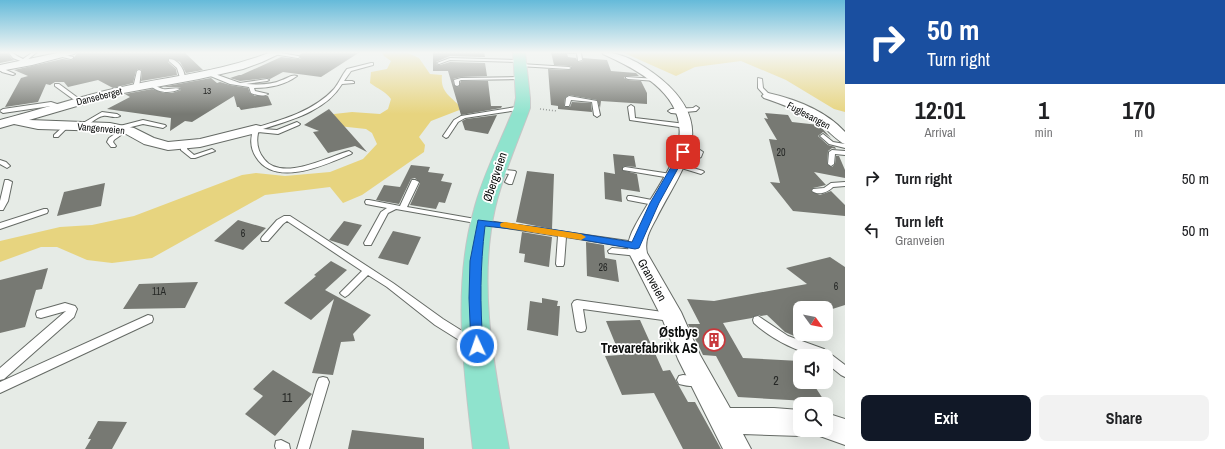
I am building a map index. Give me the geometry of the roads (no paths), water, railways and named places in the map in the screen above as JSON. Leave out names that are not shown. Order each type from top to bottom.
[{"type":"main road","name":"Øbergveien","points":[[491,449],[477,346],[474,298],[475,261],[481,222],[502,176],[522,108],[521,73]]},
{"type":"street","name":"Danseberget","points":[[0,124],[79,101],[213,73]]},
{"type":"street","points":[[647,73],[667,88],[683,113]]},
{"type":"street","name":"Fuglesangen","points":[[768,96],[786,102],[815,116],[838,131],[845,140]]},
{"type":"street","name":"Granveien","points":[[683,113],[686,139],[683,161],[654,203],[637,239],[637,249],[673,318],[690,359],[737,449]]},
{"type":"street","name":"Vangenveien","points":[[13,121],[38,125],[81,126],[120,124],[156,144],[168,146],[184,145],[256,129]]},
{"type":"street","points":[[723,421],[793,422]]},
{"type":"street","points":[[833,428],[845,432]]},
{"type":"lane","points":[[136,88],[139,73]]},
{"type":"lane","points":[[182,73],[183,80]]},
{"type":"lane","points":[[256,129],[298,114],[326,98],[334,92],[346,73]]},
{"type":"lane","points":[[457,85],[456,80],[485,73]]},
{"type":"lane","points":[[210,74],[250,87],[272,86],[295,76]]},
{"type":"lane","points":[[628,78],[657,80]]},
{"type":"lane","points":[[239,84],[267,80]]},
{"type":"lane","points":[[760,80],[762,88],[768,96]]},
{"type":"lane","points":[[340,82],[352,82]]},
{"type":"lane","points":[[57,84],[79,101]]},
{"type":"lane","points":[[152,85],[160,90],[169,91],[177,89]]},
{"type":"lane","points":[[250,87],[253,92],[265,94]]},
{"type":"lane","points":[[326,98],[334,100]]},
{"type":"lane","points":[[567,105],[569,98],[594,101],[597,115]]},
{"type":"lane","points":[[3,111],[51,104],[60,106]]},
{"type":"lane","points":[[631,107],[632,119],[683,113]]},
{"type":"lane","points":[[446,136],[456,121],[463,117],[522,108]]},
{"type":"lane","points":[[113,146],[110,142],[111,138],[120,124],[143,122],[163,126]]},
{"type":"lane","points":[[256,129],[278,132],[297,124]]},
{"type":"lane","points":[[56,136],[66,125]]},
{"type":"lane","points":[[256,129],[253,141],[256,150],[261,162],[273,170],[295,170],[349,153]]},
{"type":"lane","points":[[823,136],[831,143],[845,146]]},
{"type":"lane","points":[[184,145],[184,150],[193,157],[212,151]]},
{"type":"lane","points":[[831,164],[832,152],[845,153]]},
{"type":"lane","points":[[625,169],[683,161],[701,172]]},
{"type":"lane","points":[[0,162],[7,166]]},
{"type":"lane","points":[[0,208],[4,201],[8,182]]},
{"type":"lane","points":[[403,207],[415,182]]},
{"type":"lane","points":[[816,191],[826,190],[831,186],[845,184]]},
{"type":"lane","points":[[631,198],[654,203]]},
{"type":"lane","points":[[369,202],[481,222],[562,234],[637,249]]},
{"type":"lane","points":[[368,243],[385,212],[395,206]]},
{"type":"lane","points":[[0,226],[44,211]]},
{"type":"lane","points":[[265,239],[280,222],[287,218],[390,285],[439,322],[477,346]]},
{"type":"lane","points":[[560,264],[562,234]]},
{"type":"lane","points":[[612,251],[637,249]]},
{"type":"lane","points":[[346,293],[367,271]]},
{"type":"lane","points":[[581,328],[577,304],[673,318]]},
{"type":"lane","points":[[0,375],[70,314],[72,309],[65,307],[41,314]]},
{"type":"lane","points":[[0,388],[148,319]]},
{"type":"lane","points":[[758,320],[767,329],[786,340],[814,349]]},
{"type":"lane","points":[[833,362],[845,372]]},
{"type":"lane","points":[[682,380],[702,381]]},
{"type":"lane","points":[[303,449],[322,382]]},
{"type":"place","name":"Østbys Trevarefabrikk AS","points":[[714,340]]}]
